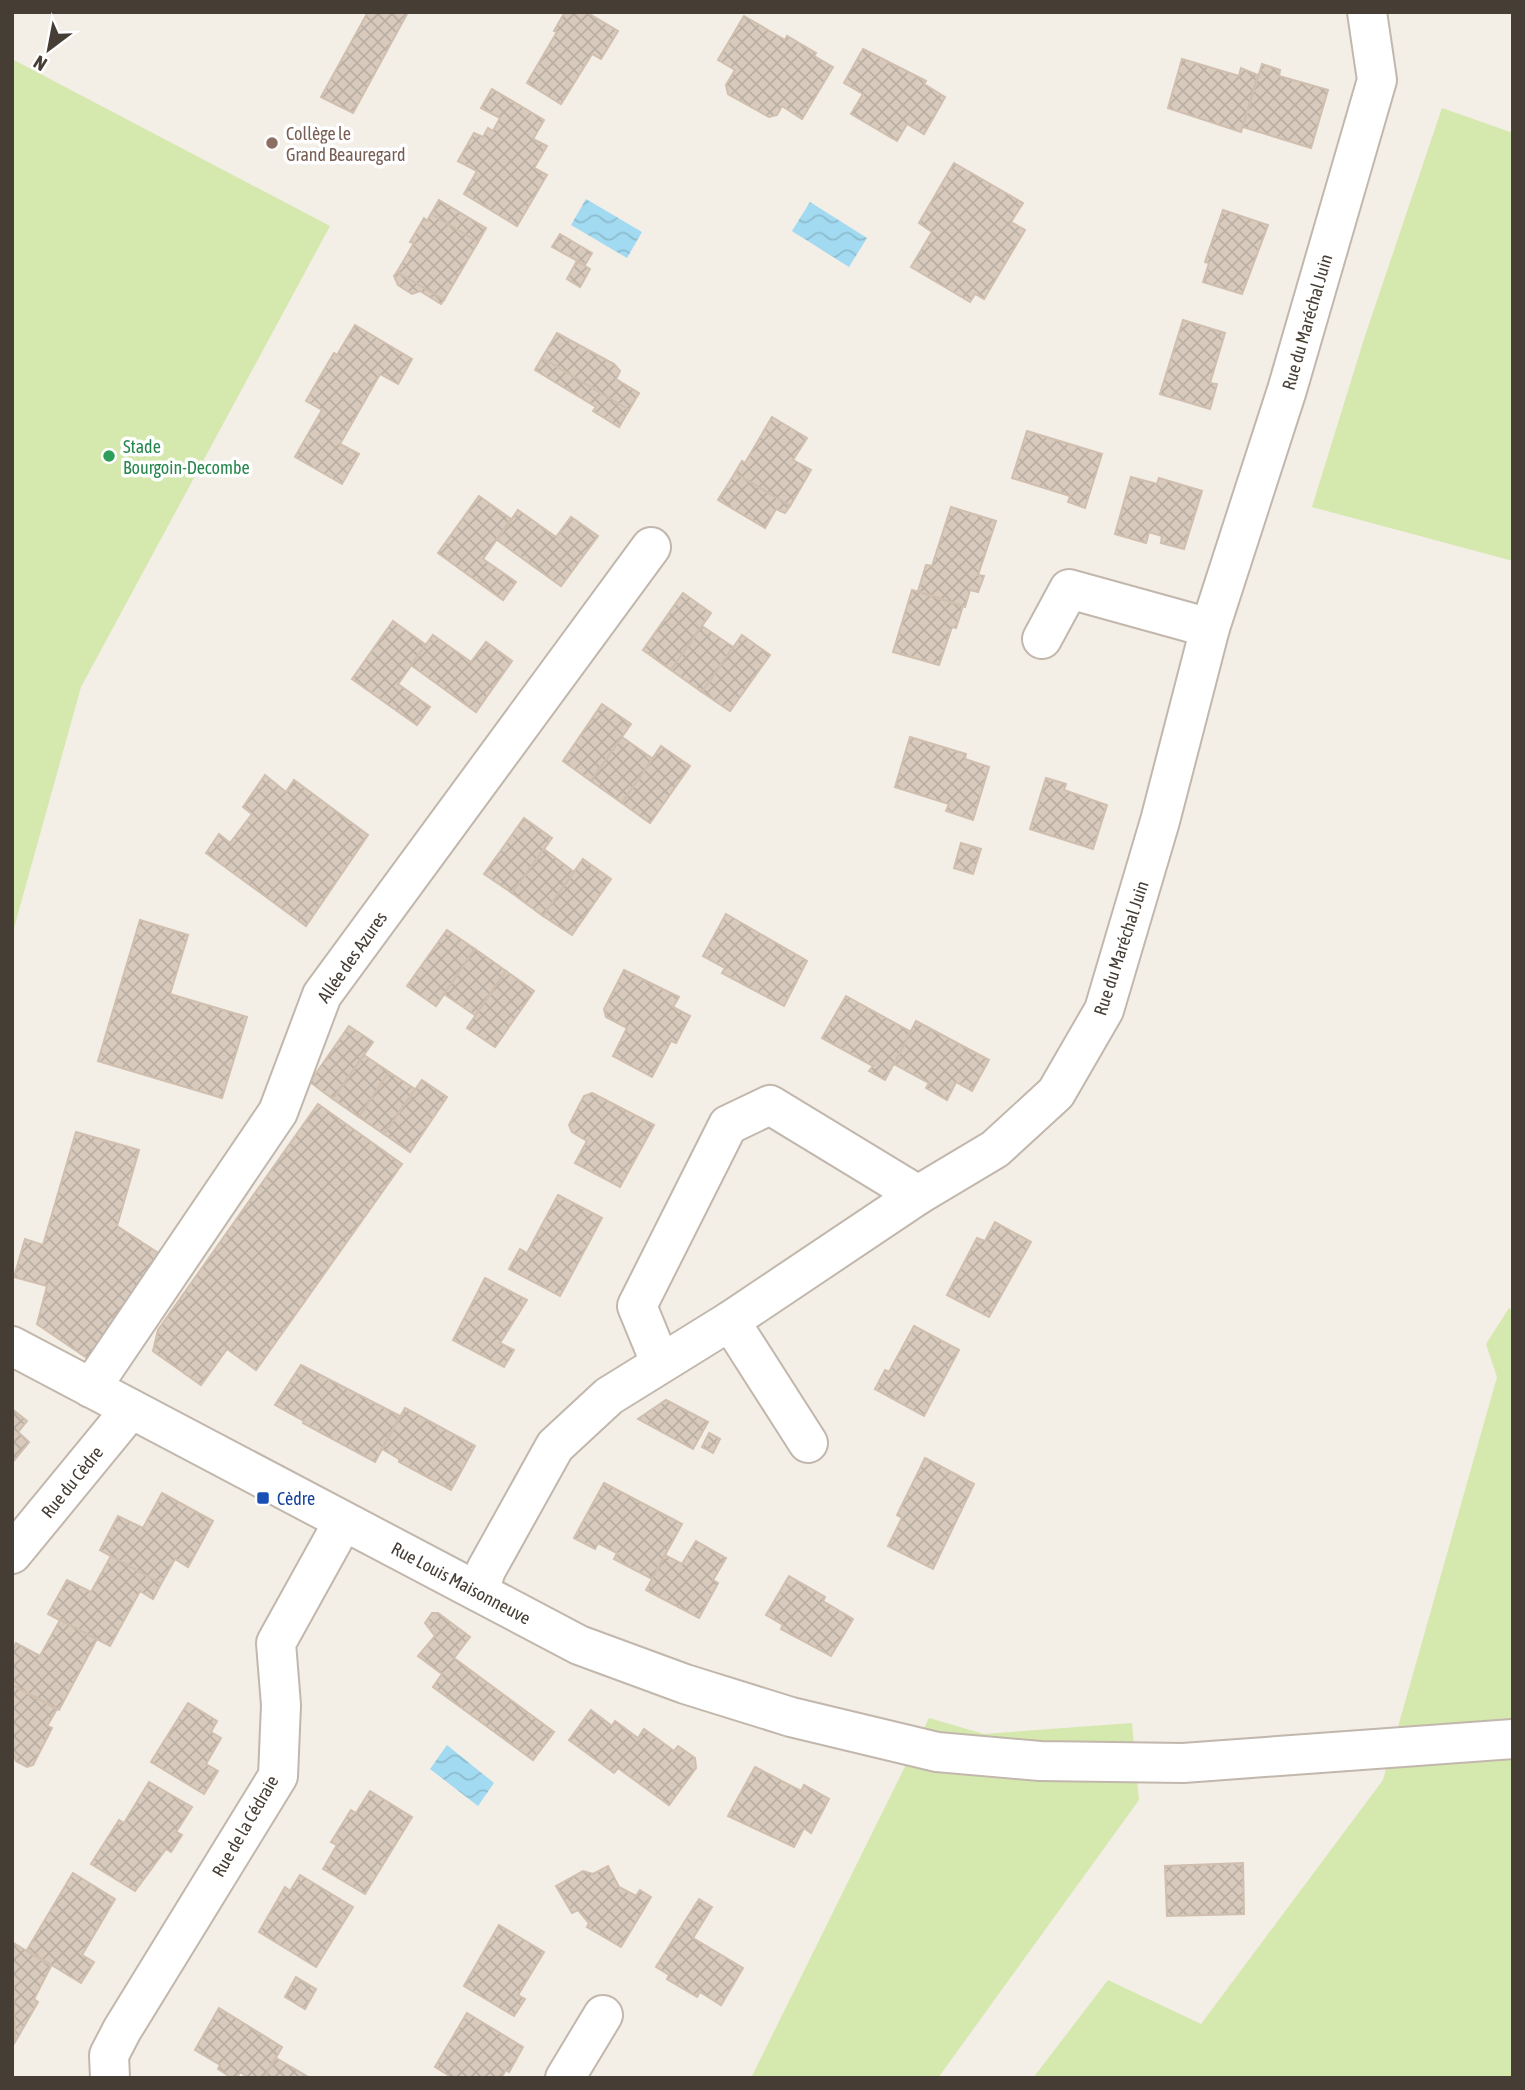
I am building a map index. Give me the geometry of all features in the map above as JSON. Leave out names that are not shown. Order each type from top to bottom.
[{"type":"street","name":"Rue du Maréchal Juin","points":[[479,1592],[486,1570],[555,1446],[609,1396],[730,1321],[918,1195],[995,1149],[1056,1093],[1104,1010],[1160,821],[1210,628],[1287,390],[1377,80],[1367,12]]},
{"type":"street","name":"Allée des Azures","points":[[91,1388],[278,1112],[322,995],[651,547]]},
{"type":"street","points":[[1042,639],[1069,589],[1210,628]]},
{"type":"street","points":[[660,1362],[636,1306],[729,1125],[769,1105],[918,1195]]},
{"type":"street","points":[[730,1321],[808,1443]]},
{"type":"street","name":"Rue Louis Maisonneuve","points":[[12,1346],[579,1645],[685,1684],[791,1717],[937,1752],[1040,1762],[1183,1763],[1513,1739]]},
{"type":"street","name":"Rue du Cèdre","points":[[12,1554],[131,1409]]},
{"type":"street","name":"Rue de la Cédraie","points":[[110,2078],[109,2055],[122,2030],[278,1776],[281,1705],[276,1643],[343,1522]]},
{"type":"street","points":[[565,2078],[603,2015]]},
{"type":"green space","name":"Stade Bourgoin-Decombe","points":[[12,59],[330,226],[81,687],[12,935]]},
{"type":"green space","points":[[1442,108],[1513,133],[1513,561],[1312,507],[1364,339]]},
{"type":"green space","points":[[1509,1308],[1513,1311],[1513,2078],[1033,2078],[1108,1980],[1201,2024],[1383,1780],[1497,1377],[1486,1344]]},
{"type":"green space","points":[[929,1718],[984,1734],[1132,1723],[1139,1800],[938,2078],[751,2078]]},
{"type":"water","points":[[586,199],[642,232],[627,258],[571,225]]},
{"type":"water","points":[[810,202],[867,238],[849,267],[792,231]]},
{"type":"water","points":[[447,1745],[494,1783],[478,1806],[430,1769]]},
{"type":"building","points":[[368,12],[408,12],[353,113],[321,97]]},
{"type":"building","points":[[565,12],[586,12],[618,31],[601,59],[592,54],[561,104],[527,83],[557,32],[554,31]]},
{"type":"building","points":[[744,16],[785,40],[787,36],[816,53],[814,56],[833,67],[802,119],[782,106],[777,115],[769,117],[728,94],[726,85],[735,70],[718,60]]},
{"type":"building","points":[[863,49],[926,81],[924,84],[945,97],[924,134],[907,124],[897,141],[851,114],[863,94],[844,83]]},
{"type":"building","points":[[1182,59],[1239,76],[1241,68],[1258,75],[1241,132],[1168,108]]},
{"type":"building","points":[[1262,64],[1280,70],[1279,76],[1328,90],[1311,148],[1243,127]]},
{"type":"building","points":[[492,89],[544,120],[533,139],[547,146],[534,168],[547,175],[517,226],[464,194],[477,171],[458,161],[474,133],[483,137],[488,128],[493,131],[500,118],[481,108]]},
{"type":"building","points":[[954,163],[1023,203],[1011,222],[1025,230],[984,299],[975,294],[970,302],[911,267],[932,232],[919,223]]},
{"type":"building","points":[[439,200],[486,228],[478,242],[431,214]]},
{"type":"building","points":[[1223,210],[1268,225],[1242,294],[1203,282],[1209,263],[1205,262]]},
{"type":"building","points":[[431,214],[478,242],[444,300],[397,272],[414,243],[410,242],[424,218],[427,221]]},
{"type":"building","points":[[560,234],[592,253],[585,265],[552,247]]},
{"type":"building","points":[[577,261],[590,269],[580,287],[567,279]]},
{"type":"building","points":[[397,272],[444,300],[441,304],[420,291],[412,294],[398,285],[394,276]]},
{"type":"building","points":[[1183,320],[1225,333],[1210,383],[1217,384],[1210,409],[1160,394]]},
{"type":"building","points":[[355,325],[412,359],[398,384],[380,374],[340,444],[359,454],[342,484],[295,457],[322,410],[306,401],[334,353],[337,355]]},
{"type":"building","points":[[557,333],[614,364],[620,371],[616,379],[639,393],[629,410],[542,358]]},
{"type":"building","points":[[542,358],[629,410],[619,427],[593,411],[596,407],[535,370]]},
{"type":"building","points":[[772,417],[807,438],[793,460],[811,470],[790,506],[735,473],[742,461],[745,463]]},
{"type":"building","points":[[1027,431],[1102,454],[1085,508],[1068,502],[1070,496],[1012,478]]},
{"type":"building","points":[[735,473],[790,506],[785,513],[776,509],[765,528],[718,500]]},
{"type":"building","points":[[1131,477],[1157,484],[1159,478],[1202,491],[1184,549],[1161,543],[1162,536],[1149,532],[1146,543],[1115,534]]},
{"type":"building","points":[[479,496],[511,519],[483,559],[516,582],[503,600],[438,553]]},
{"type":"building","points":[[951,507],[996,521],[978,575],[984,576],[978,592],[970,590],[965,607],[918,591],[926,565],[932,566]]},
{"type":"building","points":[[518,510],[556,537],[571,517],[598,536],[561,586],[497,540]]},
{"type":"building","points":[[912,590],[963,606],[956,628],[952,627],[939,665],[893,652]]},
{"type":"building","points":[[683,593],[711,613],[671,670],[643,650]]},
{"type":"building","points":[[393,621],[426,645],[398,684],[430,707],[417,725],[352,679]]},
{"type":"building","points":[[702,626],[733,647],[702,692],[671,670]]},
{"type":"building","points":[[433,635],[471,662],[486,642],[512,661],[476,712],[411,665]]},
{"type":"building","points":[[742,635],[770,655],[730,711],[702,692]]},
{"type":"building","points":[[602,704],[631,724],[591,781],[563,761]]},
{"type":"building","points":[[622,737],[653,759],[622,803],[591,781]]},
{"type":"building","points":[[910,737],[966,754],[965,759],[989,767],[973,820],[946,811],[949,804],[895,787]]},
{"type":"building","points":[[661,746],[690,766],[650,823],[622,803]]},
{"type":"building","points":[[265,775],[286,792],[294,780],[368,835],[306,926],[206,853],[219,834],[230,843],[252,814],[243,807]]},
{"type":"building","points":[[1046,778],[1066,784],[1064,790],[1107,805],[1093,849],[1030,829]]},
{"type":"building","points":[[524,818],[552,838],[512,893],[484,874]]},
{"type":"building","points":[[961,843],[981,849],[973,874],[954,868]]},
{"type":"building","points":[[544,849],[574,872],[543,916],[512,893]]},
{"type":"building","points":[[583,859],[611,879],[572,935],[543,916]]},
{"type":"building","points":[[726,914],[807,961],[784,1006],[722,973],[725,968],[703,956]]},
{"type":"building","points":[[140,920],[188,935],[170,994],[247,1017],[222,1098],[98,1061]]},
{"type":"building","points":[[447,930],[475,949],[436,1006],[407,986]]},
{"type":"building","points":[[475,949],[506,971],[475,1015],[444,994]]},
{"type":"building","points":[[624,970],[679,997],[673,1007],[690,1016],[676,1043],[671,1041],[652,1077],[613,1056],[627,1028],[606,1017],[604,1009]]},
{"type":"building","points":[[506,971],[534,991],[495,1047],[467,1028]]},
{"type":"building","points":[[846,996],[911,1032],[885,1080],[869,1071],[873,1066],[822,1038]]},
{"type":"building","points":[[916,1021],[989,1060],[972,1091],[956,1082],[947,1100],[926,1088],[929,1083],[894,1064]]},
{"type":"building","points":[[349,1026],[373,1042],[333,1099],[310,1082]]},
{"type":"building","points":[[364,1055],[389,1072],[359,1117],[333,1099]]},
{"type":"building","points":[[389,1072],[415,1089],[384,1134],[359,1117]]},
{"type":"building","points":[[422,1080],[447,1097],[410,1152],[384,1134]]},
{"type":"building","points":[[592,1093],[654,1125],[620,1187],[575,1163],[587,1141],[572,1132],[569,1125],[584,1096]]},
{"type":"building","points":[[318,1104],[402,1164],[256,1370],[227,1349],[201,1385],[153,1351],[158,1330]]},
{"type":"building","points":[[76,1132],[139,1150],[117,1226],[163,1256],[93,1362],[37,1324],[47,1286],[14,1277],[25,1239],[43,1245]]},
{"type":"building","points":[[558,1195],[602,1218],[560,1296],[509,1269],[520,1249],[527,1253]]},
{"type":"building","points":[[995,1222],[1031,1242],[989,1317],[947,1295],[977,1238],[985,1241]]},
{"type":"building","points":[[485,1278],[527,1300],[500,1343],[514,1350],[504,1367],[453,1340]]},
{"type":"building","points":[[914,1326],[959,1350],[924,1416],[875,1389],[885,1370],[889,1372]]},
{"type":"building","points":[[301,1365],[400,1416],[375,1462],[275,1405]]},
{"type":"building","points":[[666,1400],[708,1422],[693,1449],[638,1419]]},
{"type":"building","points":[[405,1408],[475,1446],[451,1490],[399,1462],[399,1459],[382,1449]]},
{"type":"building","points":[[12,1409],[27,1421],[18,1432],[29,1442],[12,1463]]},
{"type":"building","points":[[709,1433],[720,1439],[713,1453],[702,1447]]},
{"type":"building","points":[[925,1458],[974,1484],[933,1569],[888,1546],[902,1518],[897,1515]]},
{"type":"building","points":[[604,1483],[682,1524],[652,1579],[614,1559],[617,1553],[598,1543],[595,1549],[574,1538]]},
{"type":"building","points":[[162,1493],[213,1521],[188,1567],[175,1559],[161,1584],[100,1550],[118,1516],[143,1528]]},
{"type":"building","points":[[696,1541],[726,1558],[713,1580],[718,1583],[699,1618],[646,1590],[665,1555],[682,1564]]},
{"type":"building","points":[[111,1556],[161,1584],[153,1599],[140,1591],[110,1646],[48,1614],[67,1580],[91,1592]]},
{"type":"building","points":[[789,1576],[825,1597],[823,1601],[853,1619],[831,1656],[781,1629],[783,1625],[766,1615]]},
{"type":"building","points":[[432,1613],[438,1613],[470,1637],[454,1658],[554,1732],[533,1760],[433,1687],[442,1674],[418,1656],[435,1636],[425,1623]]},
{"type":"building","points":[[60,1620],[97,1639],[59,1710],[12,1685],[12,1651],[16,1643],[40,1656]]},
{"type":"building","points":[[12,1685],[57,1709],[47,1726],[52,1728],[33,1765],[27,1767],[16,1761],[14,1755],[12,1758]]},
{"type":"building","points":[[188,1703],[217,1721],[211,1732],[221,1738],[206,1764],[218,1771],[204,1794],[151,1762]]},
{"type":"building","points":[[591,1710],[612,1726],[615,1721],[638,1738],[644,1729],[674,1751],[678,1746],[695,1758],[696,1768],[669,1805],[618,1768],[614,1773],[569,1740]]},
{"type":"building","points":[[755,1767],[801,1791],[804,1785],[829,1799],[811,1833],[804,1828],[794,1847],[728,1816]]},
{"type":"building","points":[[149,1782],[192,1807],[176,1832],[182,1835],[171,1852],[166,1849],[135,1891],[91,1864],[119,1820],[124,1823]]},
{"type":"building","points":[[370,1791],[412,1817],[365,1894],[323,1869],[337,1845],[331,1842],[351,1810],[356,1813]]},
{"type":"building","points":[[1243,1863],[1244,1914],[1167,1916],[1165,1866]]},
{"type":"building","points":[[608,1866],[619,1887],[636,1896],[640,1890],[651,1897],[621,1947],[587,1927],[589,1923],[578,1910],[572,1913],[556,1886],[583,1871],[593,1874]]},
{"type":"building","points":[[73,1873],[115,1899],[82,1955],[94,1962],[81,1983],[27,1950]]},
{"type":"building","points":[[300,1875],[353,1907],[316,1967],[259,1932],[285,1887],[290,1891]]},
{"type":"building","points":[[699,1899],[712,1907],[693,1938],[743,1968],[721,2005],[700,1992],[697,1997],[667,1979],[669,1975],[656,1967]]},
{"type":"building","points":[[499,1925],[544,1952],[518,1995],[525,1999],[514,2016],[464,1986]]},
{"type":"building","points":[[12,1942],[51,1966],[34,1999],[38,2002],[15,2042]]},
{"type":"building","points":[[296,1977],[316,1989],[305,2009],[285,1997]]},
{"type":"building","points":[[219,2008],[282,2047],[264,2078],[249,2078],[240,2072],[237,2078],[232,2078],[218,2069],[220,2065],[195,2050]]},
{"type":"building","points":[[467,2013],[523,2047],[509,2072],[506,2070],[501,2078],[453,2078],[435,2067]]},
{"type":"building","points":[[276,2058],[310,2078],[264,2078]]},
{"type":"place","name":"Collège le Grand Beauregard","points":[[272,143]]},
{"type":"place","name":"Stade Bourgoin-Decombe","points":[[109,456]]},
{"type":"place","name":"Cèdre","points":[[263,1498]]}]
